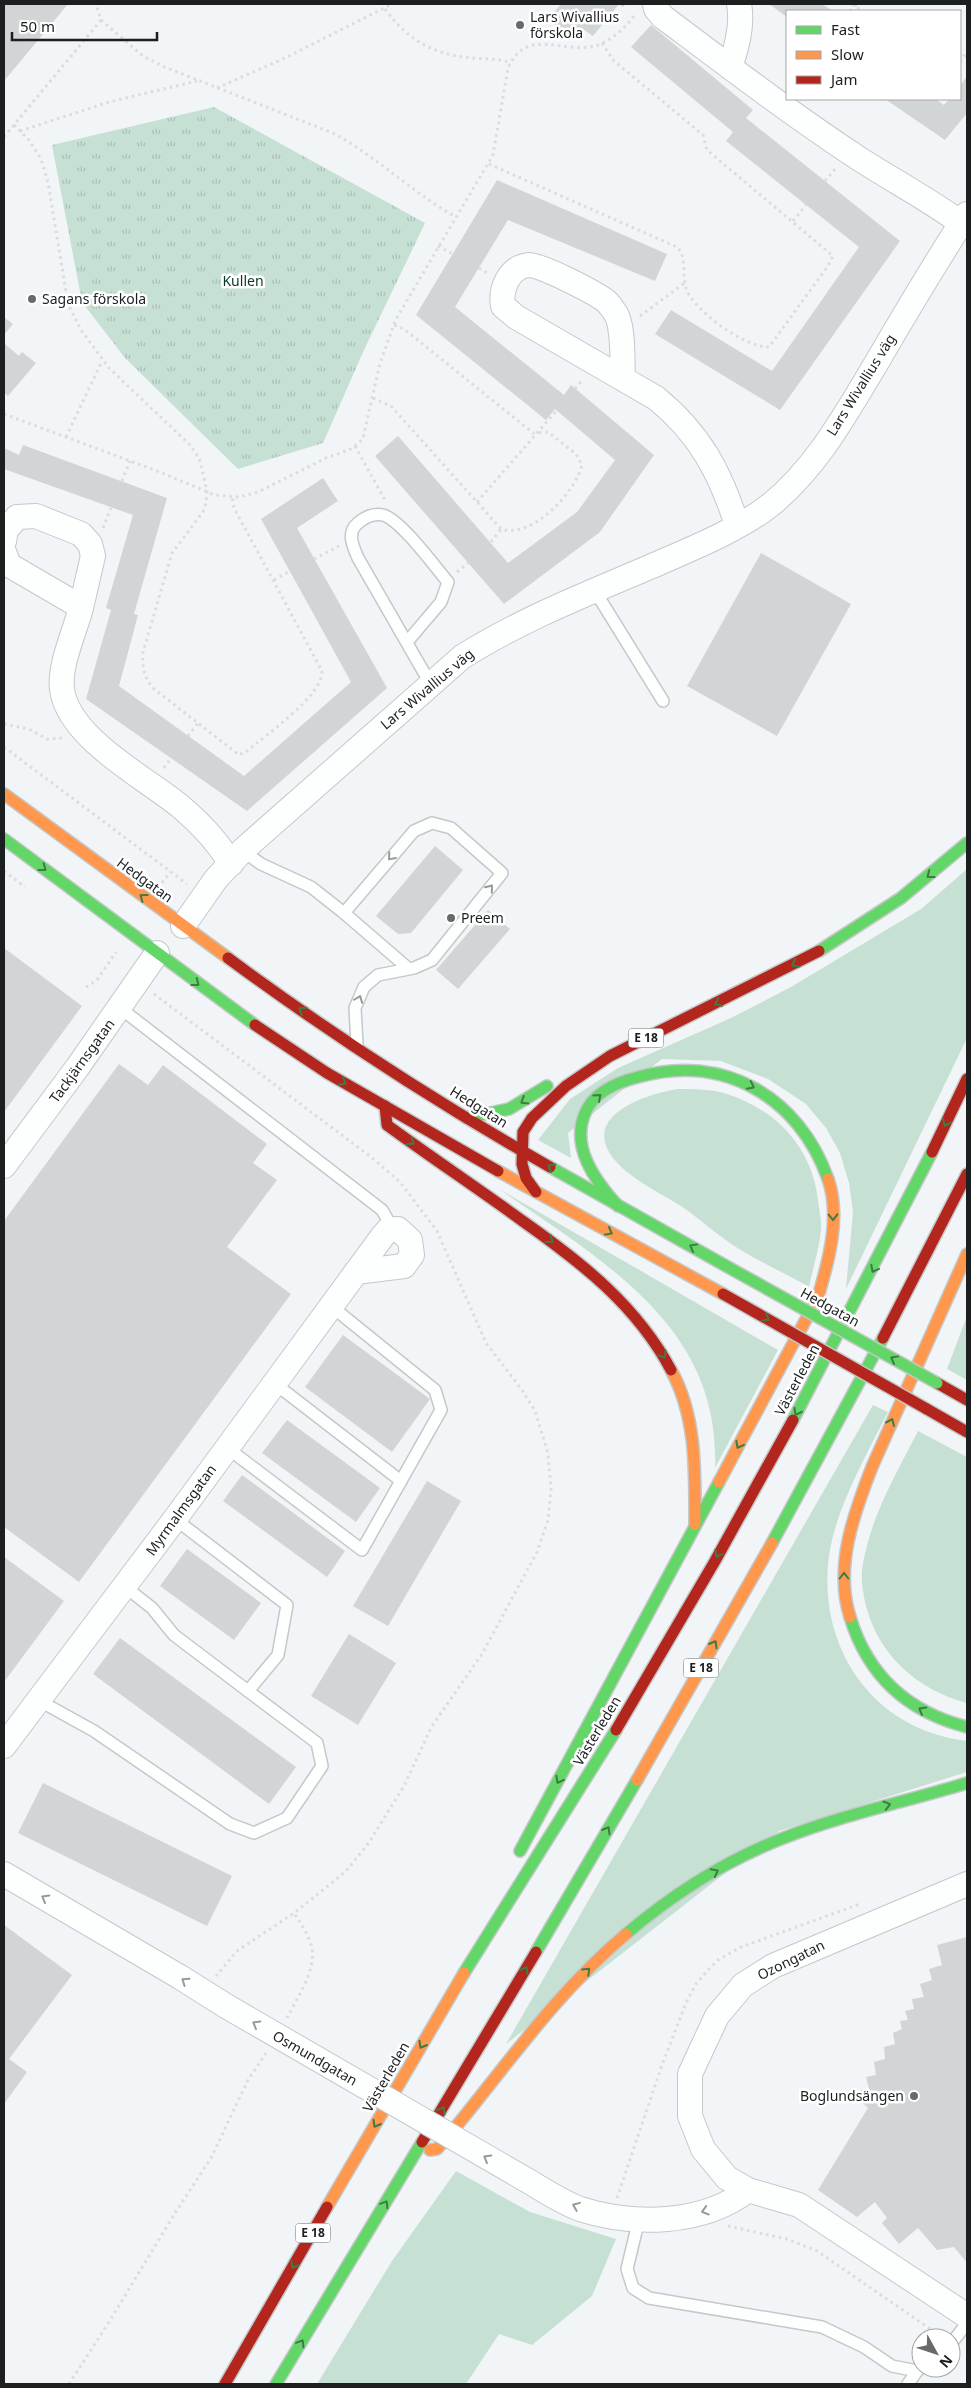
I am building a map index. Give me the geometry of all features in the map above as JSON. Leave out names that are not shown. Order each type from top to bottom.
[{"type":"main road","name":"Hedgatan","points":[[4,794],[180,929],[470,1121],[618,1206],[967,1400]]},
{"type":"main road","points":[[4,839],[161,950],[237,1013],[302,1056],[536,1192],[723,1294],[967,1432]]},
{"type":"main road","name":"E 18","points":[[536,1192],[526,1178],[522,1164],[522,1132],[566,1086],[610,1056],[821,950],[901,898],[967,844]]},
{"type":"main road","points":[[512,1865],[818,1297],[832,1243],[833,1210],[826,1173],[813,1143],[792,1115],[765,1093],[741,1080],[710,1072],[681,1070],[649,1074],[615,1084],[594,1099],[583,1118],[580,1136],[594,1178],[618,1206]]},
{"type":"main road","name":"Västerleden","points":[[225,2384],[443,2007],[623,1718],[695,1595],[780,1443],[879,1259],[967,1079]]},
{"type":"main road","name":"E 18","points":[[470,1121],[503,1113],[524,1103],[552,1082],[566,1086]]},
{"type":"main road","points":[[386,1106],[387,1125],[558,1246],[595,1275],[620,1298],[656,1342],[679,1385],[692,1431],[695,1528]]},
{"type":"main road","name":"E 18","points":[[276,2384],[417,2152],[659,1740],[798,1498],[917,1278],[967,1174]]},
{"type":"main road","points":[[967,1254],[870,1469],[850,1529],[844,1572],[848,1614],[861,1649],[872,1665],[886,1682],[917,1708],[933,1717],[967,1726]]},
{"type":"main road","points":[[417,2152],[437,2149],[538,2022],[610,1948],[654,1912],[700,1880],[756,1850],[812,1828],[967,1783]]},
{"type":"main road","name":"E 18","points":[[443,2007],[448,1990],[489,1910]]},
{"type":"street","points":[[730,67],[736,50],[742,17],[740,4]]},
{"type":"street","name":"Lars Wivallius väg","points":[[180,929],[204,896],[237,857],[430,683],[462,657],[488,641],[703,543],[768,507],[790,487],[817,455],[855,398],[964,218],[859,159],[730,67],[663,17],[656,9],[647,6]]},
{"type":"street","points":[[623,379],[618,316],[607,302],[540,266],[527,265],[515,271],[506,280],[501,295],[503,306],[516,317],[623,379],[656,398],[677,415],[692,433],[716,471],[728,496],[737,525]]},
{"type":"street","points":[[4,541],[6,530],[18,517],[36,516],[81,534],[90,544],[93,556],[81,607],[63,668],[62,689],[70,709],[82,728],[102,749],[181,807],[221,848],[237,857]]},
{"type":"street","points":[[4,552],[9,565],[81,607]]},
{"type":"street","name":"Tackjärnsgatan","points":[[4,1166],[161,950]]},
{"type":"street","points":[[356,1272],[404,1266],[412,1255],[410,1240],[398,1229],[393,1229]]},
{"type":"street","name":"Myrmalmsgatan","points":[[4,1746],[175,1519],[382,1237],[388,1230],[393,1229]]},
{"type":"street","name":"Osmundgatan","points":[[4,1874],[226,2006],[530,2182],[579,2208],[604,2216],[639,2219],[679,2217],[704,2211],[736,2199],[748,2190]]},
{"type":"street","name":"Ozongatan","points":[[967,1884],[773,1966],[742,1985],[717,2016],[690,2074],[690,2116],[703,2149],[727,2178],[748,2190],[799,2205],[967,2316]]},
{"type":"lane","points":[[407,642],[441,602],[448,582],[396,522],[383,515],[367,516],[354,526],[350,540],[358,558],[430,683]]},
{"type":"lane","points":[[595,591],[663,701]]},
{"type":"lane","points":[[344,913],[414,831],[432,823],[451,828],[502,873],[432,960],[410,969],[378,975],[364,987],[355,1008],[357,1047]]},
{"type":"lane","points":[[237,857],[261,864],[311,887],[410,969]]},
{"type":"lane","points":[[120,1008],[382,1210],[393,1229]]},
{"type":"lane","points":[[226,1447],[362,1550],[441,1410],[434,1390],[331,1306]]},
{"type":"lane","points":[[274,1383],[401,1481]]},
{"type":"lane","points":[[175,1519],[287,1604],[278,1655],[248,1691]]},
{"type":"lane","points":[[38,1700],[94,1731],[230,1824],[254,1833],[288,1818],[322,1766],[317,1743],[174,1636],[152,1608],[124,1586]]},
{"type":"lane","points":[[639,2219],[627,2269],[633,2288],[649,2298],[822,2327],[864,2347],[892,2366],[911,2368]]},
{"type":"path","points":[[96,4],[101,20],[143,56],[198,81],[333,133],[352,144],[414,190],[456,217]]},
{"type":"path","points":[[217,88],[392,4]]},
{"type":"path","points":[[4,414],[207,492],[239,497],[258,492],[354,446],[362,438],[380,363],[394,325],[438,246],[493,156],[510,62],[520,50],[528,46],[542,44],[588,47],[602,43],[625,28],[647,6]]},
{"type":"path","points":[[385,9],[411,38],[428,48],[444,54],[510,62]]},
{"type":"path","points":[[4,137],[101,20]]},
{"type":"path","points":[[489,164],[677,246],[682,252],[686,282],[693,302],[699,310],[744,340],[760,347],[768,347],[828,266],[833,256],[707,150],[703,135],[613,60],[602,43]]},
{"type":"path","points":[[20,131],[109,102],[198,81]]},
{"type":"path","points":[[14,125],[29,140],[41,159],[48,182],[68,304],[80,330],[102,361],[195,451],[202,468],[207,492],[203,512],[172,553],[143,652],[142,666],[147,682],[154,690],[239,755],[246,752],[313,695],[320,684],[322,672],[234,508],[232,496]]},
{"type":"path","points":[[793,222],[806,205]]},
{"type":"path","points":[[438,246],[453,254]]},
{"type":"path","points":[[620,328],[627,326],[686,282]]},
{"type":"path","points":[[373,398],[391,406],[501,529],[518,531],[528,527],[550,511],[579,477],[582,465],[576,454],[548,432],[533,433],[404,329],[394,325]]},
{"type":"path","points":[[66,437],[102,361]]},
{"type":"path","points":[[477,502],[557,410]]},
{"type":"path","points":[[354,446],[385,501],[383,515]]},
{"type":"path","points":[[122,481],[130,461]]},
{"type":"path","points":[[491,542],[501,529]]},
{"type":"path","points":[[314,559],[350,540]]},
{"type":"path","points":[[274,580],[290,572]]},
{"type":"path","points":[[188,736],[198,723]]},
{"type":"path","points":[[4,724],[29,729],[47,739],[60,740],[82,728]]},
{"type":"path","points":[[4,747],[204,896]]},
{"type":"path","points":[[86,987],[97,980],[116,954]]},
{"type":"path","points":[[284,2024],[308,1975],[312,1961],[312,1949],[308,1935],[294,1913]]},
{"type":"path","points":[[204,1993],[237,1951],[276,1925]]},
{"type":"path","points":[[69,2384],[211,2158],[248,2080],[271,2045]]},
{"type":"path","points":[[720,2225],[787,2239],[817,2251],[929,2328]]},
{"type":"green space","name":"Kullen","points":[[214,107],[425,223],[364,350],[323,443],[238,469],[125,358],[82,302],[52,145]]},
{"type":"green space","points":[[967,869],[967,1038],[846,1289],[853,1212],[849,1183],[840,1153],[826,1128],[806,1104],[768,1079],[721,1061],[662,1059],[568,1133],[571,1158],[538,1140],[570,1099],[618,1068],[731,1018],[791,987],[921,909]]},
{"type":"green space","points":[[678,1089],[715,1091],[745,1101],[776,1121],[800,1148],[814,1181],[821,1223],[819,1245],[809,1287],[754,1258],[729,1242],[681,1206],[622,1168],[609,1152],[604,1138],[606,1126],[614,1116],[625,1107],[639,1100]]},
{"type":"green space","points":[[499,1189],[778,1350],[715,1468],[712,1418],[698,1374],[676,1336],[647,1302],[613,1271],[576,1242]]},
{"type":"green space","points":[[967,1316],[967,1380],[947,1369]]},
{"type":"green space","points":[[873,1405],[888,1412],[853,1482],[832,1538],[829,1556],[828,1590],[832,1622],[843,1652],[858,1679],[879,1702],[904,1720],[934,1734],[967,1741],[967,1772],[779,1831],[506,2044]]},
{"type":"green space","points":[[918,1431],[967,1457],[967,1703],[932,1689],[917,1680],[903,1668],[880,1640],[872,1624],[864,1596],[862,1569],[872,1529],[885,1496]]},
{"type":"green space","points":[[456,2171],[530,2212],[616,2239],[592,2296],[532,2345],[499,2334],[466,2384],[317,2384],[392,2261]]},
{"type":"building","points":[[4,4],[68,4],[4,81]]},
{"type":"building","points":[[561,4],[619,4],[593,36],[583,29],[575,40],[548,20]]},
{"type":"building","points":[[769,4],[822,4],[831,10],[786,10],[786,16]]},
{"type":"building","points":[[651,25],[753,110],[746,118],[900,241],[780,410],[655,334],[671,310],[772,371],[859,247],[726,141],[733,132],[631,47]]},
{"type":"building","points":[[967,76],[967,113],[945,140],[886,100],[936,100],[944,105],[948,100],[961,100],[961,85]]},
{"type":"building","points":[[497,180],[667,254],[655,281],[508,220],[455,307],[564,395],[571,385],[654,455],[600,532],[504,604],[375,456],[398,436],[508,563],[577,512],[615,460],[555,409],[546,420],[416,315]]},
{"type":"building","points":[[4,317],[13,324],[4,335]]},
{"type":"building","points":[[4,343],[19,356],[22,352],[36,363],[8,396],[4,393]]},
{"type":"building","points":[[23,445],[167,498],[134,614],[138,615],[119,686],[244,776],[351,682],[261,519],[323,478],[338,501],[297,528],[387,688],[247,811],[86,699],[111,610],[106,608],[133,515],[4,469],[4,448],[19,455]]},
{"type":"building","points":[[761,553],[851,604],[777,736],[687,686]]},
{"type":"building","points":[[435,846],[463,870],[411,933],[398,934],[376,916]]},
{"type":"building","points":[[488,910],[510,929],[458,989],[436,970]]},
{"type":"building","points":[[4,948],[82,1006],[4,1112]]},
{"type":"building","points":[[119,1064],[148,1085],[163,1065],[267,1144],[253,1163],[277,1180],[227,1247],[291,1294],[79,1582],[4,1527],[4,1221]]},
{"type":"building","points":[[343,1335],[430,1399],[392,1452],[305,1387]]},
{"type":"building","points":[[287,1420],[380,1488],[356,1522],[262,1453]]},
{"type":"building","points":[[242,1475],[345,1551],[327,1577],[223,1501]]},
{"type":"building","points":[[427,1481],[461,1501],[388,1626],[353,1606]]},
{"type":"building","points":[[187,1549],[261,1603],[234,1640],[160,1586]]},
{"type":"building","points":[[4,1557],[64,1601],[4,1682]]},
{"type":"building","points":[[349,1634],[396,1663],[358,1725],[311,1696]]},
{"type":"building","points":[[120,1638],[296,1767],[269,1804],[93,1674]]},
{"type":"building","points":[[43,1783],[232,1876],[207,1926],[18,1833]]},
{"type":"building","points":[[4,1925],[72,1975],[9,2059],[27,2072],[4,2104]]},
{"type":"building","name":"Boglundsängen","points":[[967,1937],[967,2263],[954,2247],[937,2250],[918,2228],[899,2244],[882,2223],[887,2218],[875,2202],[857,2217],[818,2190],[868,2108],[862,2102],[860,2090],[869,2089],[866,2077],[876,2075],[874,2062],[885,2059],[884,2047],[895,2044],[893,2033],[902,2029],[900,2021],[908,2020],[905,2011],[914,2009],[912,1999],[924,1997],[920,1984],[932,1980],[929,1969],[942,1965],[937,1945]]},
{"type":"traffic: fast","points":[[4,839],[255,1025]]},
{"type":"traffic: fast","points":[[819,951],[901,898],[967,843]]},
{"type":"traffic: fast","points":[[618,1206],[601,1186],[587,1163],[581,1137],[586,1111],[595,1098],[615,1085],[638,1077],[670,1071],[700,1071],[728,1077],[754,1088],[778,1104],[798,1125],[815,1150],[828,1179]]},
{"type":"traffic: fast","points":[[466,1118],[509,1109],[547,1086]]},
{"type":"traffic: fast","points":[[793,1420],[932,1152]]},
{"type":"traffic: fast","points":[[550,1167],[735,1271]]},
{"type":"traffic: fast","points":[[735,1271],[937,1383]]},
{"type":"traffic: fast","points":[[772,1543],[883,1338]]},
{"type":"traffic: fast","points":[[520,1851],[719,1482]]},
{"type":"traffic: fast","points":[[850,1617],[868,1657],[879,1674],[893,1688],[926,1712],[967,1727]]},
{"type":"traffic: fast","points":[[464,1973],[616,1730]]},
{"type":"traffic: fast","points":[[536,1952],[637,1780]]},
{"type":"traffic: fast","points":[[626,1934],[700,1880],[719,1868],[760,1848],[804,1830],[967,1783]]},
{"type":"traffic: fast","points":[[276,2384],[422,2142]]},
{"type":"traffic: slow","points":[[4,794],[228,958]]},
{"type":"traffic: slow","points":[[498,1171],[723,1294]]},
{"type":"traffic: slow","points":[[719,1482],[818,1297],[832,1238],[832,1193],[828,1179]]},
{"type":"traffic: slow","points":[[850,1617],[844,1579],[848,1540],[853,1521],[872,1467],[967,1254]]},
{"type":"traffic: slow","points":[[671,1370],[686,1407],[693,1445],[695,1524]]},
{"type":"traffic: slow","points":[[637,1780],[772,1543]]},
{"type":"traffic: slow","points":[[430,2150],[437,2149],[450,2134],[577,1980],[626,1934]]},
{"type":"traffic: slow","points":[[327,2207],[464,1973]]},
{"type":"traffic: jam","points":[[536,1192],[526,1178],[522,1164],[523,1132],[532,1118],[566,1086],[610,1056],[819,951]]},
{"type":"traffic: jam","points":[[228,958],[306,1014],[386,1067],[550,1167]]},
{"type":"traffic: jam","points":[[255,1025],[327,1073],[498,1171]]},
{"type":"traffic: jam","points":[[932,1152],[967,1079]]},
{"type":"traffic: jam","points":[[385,1106],[387,1125],[567,1253],[606,1287],[642,1326],[671,1370]]},
{"type":"traffic: jam","points":[[883,1338],[967,1174]]},
{"type":"traffic: jam","points":[[723,1294],[925,1408]]},
{"type":"traffic: jam","points":[[937,1383],[967,1400]]},
{"type":"traffic: jam","points":[[925,1408],[967,1432]]},
{"type":"traffic: jam","points":[[616,1730],[715,1561],[793,1420]]},
{"type":"traffic: jam","points":[[422,2142],[536,1952]]},
{"type":"traffic: jam","points":[[225,2384],[327,2207]]},
{"type":"place","name":"Lars Wivallius förskola","points":[[520,25]]},
{"type":"place","name":"Sagans förskola","points":[[32,299]]},
{"type":"place","name":"Preem","points":[[451,918]]},
{"type":"place","name":"Boglundsängen","points":[[914,2096]]}]
